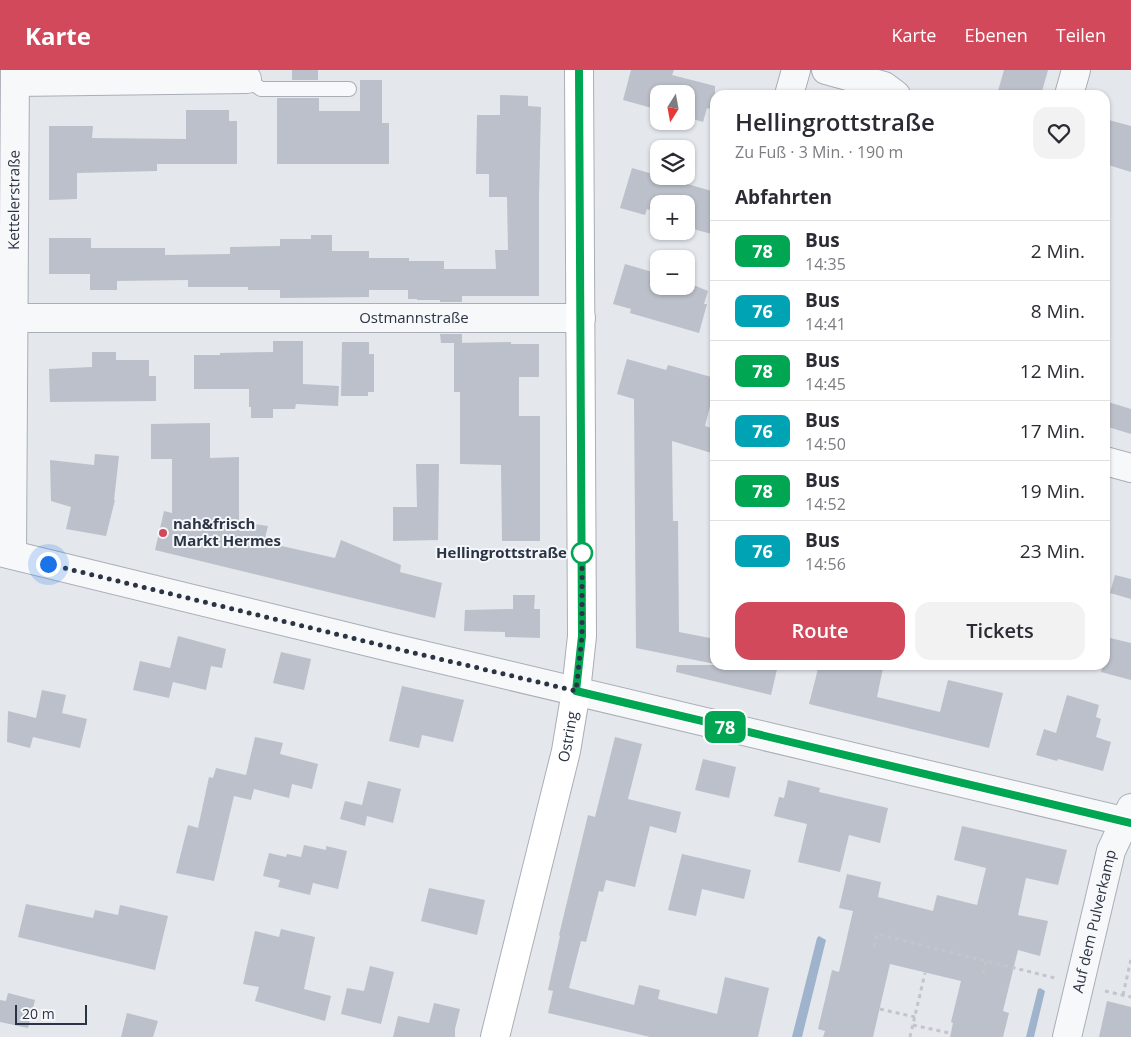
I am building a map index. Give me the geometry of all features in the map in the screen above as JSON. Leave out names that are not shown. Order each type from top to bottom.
[{"type":"street","name":"Ostring","points":[[500,1036],[566,751],[576,691],[582,636],[579,70]]},
{"type":"street","points":[[790,90],[796,70]]},
{"type":"street","points":[[826,70],[884,86],[889,90]]},
{"type":"street","points":[[1070,90],[1076,70]]},
{"type":"street","name":"Kettelerstraße","points":[[6,553],[15,318],[15,76],[247,79]]},
{"type":"street","name":"Ostmannstraße","points":[[15,318],[581,318]]},
{"type":"street","points":[[1110,462],[1131,468]]},
{"type":"street","points":[[6,553],[389,647],[1129,818]]},
{"type":"street","name":"Auf dem Pulverkamp","points":[[1066,1037],[1111,851],[1129,818]]},
{"type":"lane","points":[[247,79],[261,89],[349,89]]},
{"type":"path","points":[[874,947],[877,934],[1079,984]]},
{"type":"path","points":[[930,953],[931,948]]},
{"type":"path","points":[[1122,995],[1131,959]]},
{"type":"path","points":[[983,973],[986,961]]},
{"type":"path","points":[[910,1037],[925,972]]},
{"type":"path","points":[[880,1009],[915,1017]]},
{"type":"path","points":[[913,1025],[949,1033]]},
{"type":"water","points":[[819,936],[826,940],[802,1037],[792,1037],[817,938]]},
{"type":"water","points":[[1040,988],[1045,991],[1034,1037],[1026,1037],[1038,989]]},
{"type":"building","points":[[292,70],[318,70],[318,80],[292,80]]},
{"type":"building","points":[[631,70],[674,70],[672,75],[715,86],[715,90],[710,90],[710,109],[707,108],[703,122],[695,120],[695,85],[650,85],[650,108],[623,100]]},
{"type":"building","points":[[1004,70],[1048,70],[1042,90],[998,90]]},
{"type":"building","points":[[360,80],[382,80],[382,123],[389,123],[389,164],[277,164],[277,98],[319,98],[319,111],[360,111]]},
{"type":"building","points":[[500,95],[528,96],[528,106],[541,107],[539,296],[462,296],[462,302],[440,302],[440,300],[408,299],[408,290],[369,290],[369,297],[280,298],[280,290],[248,290],[248,287],[188,287],[188,280],[117,281],[117,290],[90,290],[90,274],[49,274],[49,238],[91,238],[91,248],[165,248],[165,255],[230,254],[230,247],[280,246],[280,239],[311,239],[311,235],[332,235],[332,251],[369,251],[369,258],[409,258],[409,261],[444,261],[444,269],[496,269],[495,250],[508,250],[507,197],[489,197],[489,174],[476,174],[477,115],[500,115]]},
{"type":"building","points":[[186,110],[229,110],[229,121],[237,121],[237,164],[157,164],[157,171],[77,173],[77,199],[49,200],[49,126],[93,126],[92,138],[186,139]]},
{"type":"building","points":[[1110,120],[1131,126],[1131,172],[1110,166]]},
{"type":"building","points":[[632,168],[650,173],[650,185],[691,185],[710,191],[710,234],[695,229],[695,195],[650,195],[650,210],[647,209],[645,215],[620,208]]},
{"type":"building","points":[[625,264],[650,271],[650,295],[695,295],[695,286],[708,291],[704,304],[707,304],[699,333],[630,313],[631,309],[613,304]]},
{"type":"building","points":[[440,334],[462,334],[462,343],[441,343]]},
{"type":"building","points":[[273,341],[303,341],[303,384],[339,386],[338,406],[296,404],[295,409],[273,409],[273,418],[251,418],[249,389],[194,389],[194,355],[273,352]]},
{"type":"building","points":[[342,342],[369,342],[369,354],[374,354],[374,392],[368,392],[368,396],[341,396]]},
{"type":"building","points":[[511,342],[511,344],[539,344],[539,377],[519,377],[519,416],[540,416],[540,541],[502,541],[501,465],[460,464],[460,392],[454,392],[454,343]]},
{"type":"building","points":[[92,352],[116,352],[116,360],[149,360],[149,376],[156,376],[156,401],[50,402],[49,369],[92,367]]},
{"type":"building","points":[[627,359],[666,370],[668,365],[710,377],[710,406],[705,426],[710,428],[710,452],[672,441],[673,521],[678,521],[679,632],[710,638],[710,663],[636,648],[634,399],[617,394]]},
{"type":"building","points":[[1110,403],[1131,409],[1131,434],[1110,428]]},
{"type":"building","points":[[210,423],[210,458],[239,457],[239,522],[268,526],[264,542],[335,558],[341,540],[401,565],[400,572],[442,583],[435,618],[155,550],[164,511],[172,513],[172,459],[151,459],[151,424]]},
{"type":"building","points":[[95,454],[119,456],[115,500],[106,536],[66,529],[71,507],[51,501],[50,460],[94,465]]},
{"type":"building","points":[[416,464],[439,464],[438,540],[393,541],[393,507],[417,507]]},
{"type":"building","points":[[1115,575],[1131,579],[1131,599],[1110,593]]},
{"type":"building","points":[[513,595],[535,595],[534,609],[540,609],[540,638],[505,637],[505,632],[464,631],[465,610],[513,609]]},
{"type":"building","points":[[178,636],[226,649],[222,668],[211,666],[206,690],[173,682],[169,698],[133,690],[140,661],[170,668]]},
{"type":"building","points":[[1110,638],[1131,643],[1131,680],[1101,672],[1102,670],[1110,670]]},
{"type":"building","points":[[281,652],[311,659],[304,690],[273,683]]},
{"type":"building","points":[[677,665],[710,665],[710,670],[777,670],[771,695],[676,672]]},
{"type":"building","points":[[818,670],[883,670],[877,697],[940,712],[948,680],[1003,693],[989,748],[809,704]]},
{"type":"building","points":[[402,686],[464,700],[453,742],[422,735],[419,748],[389,741]]},
{"type":"building","points":[[42,690],[66,695],[62,713],[87,719],[80,748],[33,737],[30,748],[7,742],[8,711],[36,718]]},
{"type":"building","points":[[1067,695],[1099,705],[1096,717],[1101,719],[1096,737],[1111,742],[1103,771],[1036,755],[1044,729],[1056,733]]},
{"type":"building","points":[[255,737],[283,743],[280,754],[318,764],[312,789],[292,784],[289,798],[254,789],[251,800],[234,796],[214,881],[176,873],[188,825],[198,828],[209,777],[213,778],[216,768],[246,775]]},
{"type":"building","points":[[615,737],[642,744],[628,799],[681,812],[676,833],[650,826],[635,887],[606,880],[603,892],[599,891],[586,942],[581,941],[569,988],[634,1005],[639,985],[660,990],[658,999],[717,1014],[725,977],[769,988],[758,1037],[650,1037],[548,1013],[553,991],[548,990],[559,935],[588,815],[595,817]]},
{"type":"building","points":[[703,759],[736,767],[729,798],[695,790]]},
{"type":"building","points":[[788,780],[820,788],[819,792],[888,808],[880,843],[849,835],[840,872],[798,862],[807,824],[774,816],[779,797],[784,798]]},
{"type":"building","points":[[368,781],[401,789],[393,823],[367,816],[365,826],[340,819],[345,801],[362,805]]},
{"type":"building","points":[[962,826],[1067,850],[1058,885],[1026,878],[1018,915],[1048,921],[1040,956],[1018,950],[1003,1011],[1009,1013],[1003,1037],[950,1037],[953,1023],[951,1022],[961,981],[890,964],[873,1037],[823,1037],[825,1031],[818,1029],[832,970],[839,972],[853,911],[839,908],[847,874],[881,882],[878,897],[933,911],[937,895],[977,905],[986,868],[954,860]]},
{"type":"building","points":[[304,845],[326,850],[326,846],[347,851],[338,889],[313,883],[310,895],[278,887],[280,880],[263,876],[269,853],[286,857],[287,854],[301,857]]},
{"type":"building","points":[[682,854],[751,870],[744,899],[702,889],[696,916],[668,910]]},
{"type":"building","points":[[429,888],[485,900],[477,935],[421,921]]},
{"type":"building","points":[[26,904],[93,918],[95,910],[118,915],[120,905],[168,916],[155,970],[18,937]]},
{"type":"building","points":[[281,929],[315,937],[304,989],[331,996],[325,1021],[255,1001],[259,987],[243,984],[255,931],[279,937]]},
{"type":"building","points":[[370,966],[394,972],[381,1024],[341,1014],[347,988],[364,991]]},
{"type":"building","points":[[8,993],[35,1000],[28,1028],[0,1022],[0,1000],[6,1001]]},
{"type":"building","points":[[1107,1001],[1131,1007],[1131,1037],[1099,1037]]},
{"type":"building","points":[[434,1003],[460,1009],[455,1037],[393,1037],[398,1016],[429,1023]]},
{"type":"building","points":[[127,1013],[158,1021],[153,1037],[121,1037]]},
{"type":"bus line","name":"78","points":[[579,70],[582,636],[576,691],[1131,823]]},
{"type":"place","name":"nah&frisch Markt Hermes","points":[[163,533]]},
{"type":"place","name":"Hellingrottstraße","points":[[582,553]]},
{"type":"route","points":[[48,564],[576,691],[582,636],[582,553]]}]
